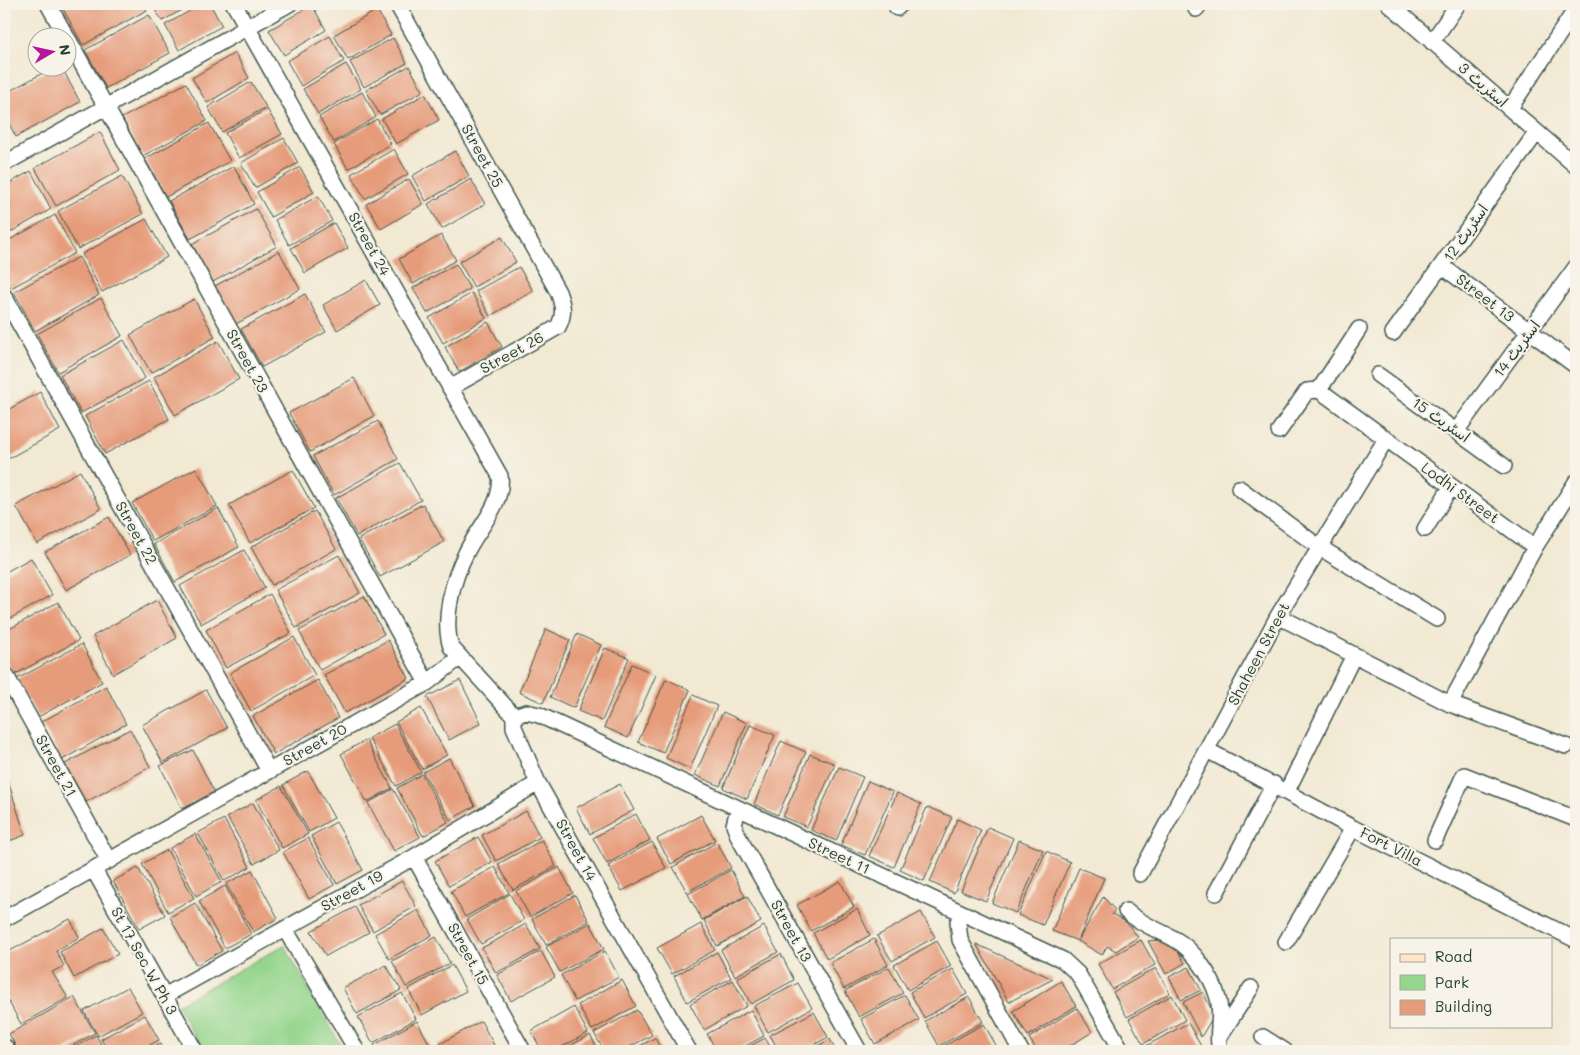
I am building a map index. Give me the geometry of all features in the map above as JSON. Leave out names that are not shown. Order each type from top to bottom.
[{"type":"street","name":"Street 23","points":[[48,4],[61,28]]},
{"type":"street","name":"Street 24","points":[[234,4],[500,476],[499,496],[466,552],[454,586],[448,618],[448,637],[451,647],[459,658]]},
{"type":"street","points":[[4,164],[289,4]]},
{"type":"street","name":"Street 25","points":[[397,4],[558,292],[564,310]]},
{"type":"street","name":"اسٹریٹ 3","points":[[1390,4],[1576,166]]},
{"type":"street","points":[[1432,42],[1458,4]]},
{"type":"street","points":[[1510,108],[1576,9]]},
{"type":"street","name":"Street 23","points":[[78,58],[427,683]]},
{"type":"street","name":"اسٹریٹ 12","points":[[1393,333],[1537,132]]},
{"type":"street","name":"Street 13","points":[[1442,266],[1576,366]]},
{"type":"street","name":"اسٹریٹ 14","points":[[1457,430],[1576,267]]},
{"type":"street","name":"Street 22","points":[[4,296],[269,771]]},
{"type":"street","name":"Street 26","points":[[450,388],[558,327],[564,310]]},
{"type":"street","points":[[1279,431],[1307,390],[1319,390],[1359,328]]},
{"type":"street","name":"اسٹریٹ 15","points":[[1378,375],[1457,430],[1504,466]]},
{"type":"street","name":"Lodhi Street","points":[[1319,390],[1535,547]]},
{"type":"street","name":"Shaheen Street","points":[[1140,874],[1278,616],[1386,439]]},
{"type":"street","points":[[1450,704],[1535,547],[1570,503],[1576,482]]},
{"type":"street","points":[[1426,529],[1452,487]]},
{"type":"street","points":[[1239,488],[1319,547],[1437,619]]},
{"type":"street","points":[[1278,616],[1450,704],[1566,746]]},
{"type":"street","points":[[1216,893],[1280,788],[1354,655]]},
{"type":"street","points":[[459,658],[514,716]]},
{"type":"street","name":"Street 20","points":[[4,919],[427,683],[459,658]]},
{"type":"street","name":"Street 21","points":[[4,672],[108,861]]},
{"type":"street","name":"Street 11","points":[[514,716],[526,712],[539,715],[1063,960],[1071,966],[1087,989],[1122,1051]]},
{"type":"street","name":"Street 14","points":[[514,716],[514,727],[538,783],[689,1051]]},
{"type":"street","name":"Fort Villa","points":[[1207,750],[1353,828],[1576,940]]},
{"type":"street","points":[[1435,840],[1464,774],[1576,819]]},
{"type":"street","name":"Street 19","points":[[164,996],[414,857],[538,783]]},
{"type":"street","name":"Street 13","points":[[738,809],[734,825],[739,838],[859,1051]]},
{"type":"street","points":[[1286,942],[1353,828]]},
{"type":"street","name":"Street 15","points":[[414,857],[523,1051]]},
{"type":"street","name":"St 17 Sec W Ph 3","points":[[94,870],[195,1051]]},
{"type":"street","points":[[1126,911],[1138,922],[1178,941],[1208,972],[1217,994],[1221,1012],[1219,1045]]},
{"type":"street","points":[[962,913],[958,922],[960,940],[1021,1051]]},
{"type":"street","points":[[286,929],[357,1051]]},
{"type":"street","points":[[1219,1045],[1251,988]]},
{"type":"street","points":[[1263,1037],[1286,1051]]},
{"type":"green space","points":[[284,945],[344,1051],[203,1051],[177,1005]]},
{"type":"building","points":[[69,4],[144,4],[147,10],[83,45],[78,36],[78,28],[74,28],[62,7]]},
{"type":"building","points":[[152,4],[193,4],[162,21]]},
{"type":"building","points":[[202,4],[210,4],[222,26],[179,50],[165,25]]},
{"type":"building","points":[[312,5],[326,30],[284,55],[269,30]]},
{"type":"building","points":[[377,10],[391,35],[348,60],[334,35]]},
{"type":"building","points":[[149,15],[170,53],[106,88],[85,50]]},
{"type":"building","points":[[330,36],[344,61],[301,86],[287,61]]},
{"type":"building","points":[[393,38],[407,63],[364,87],[350,62]]},
{"type":"building","points":[[235,53],[249,78],[207,103],[192,78]]},
{"type":"building","points":[[346,64],[361,89],[318,114],[303,89]]},
{"type":"building","points":[[409,66],[423,91],[380,115],[366,90]]},
{"type":"building","points":[[34,78],[67,78],[80,102],[16,137],[4,114],[4,94]]},
{"type":"building","points":[[251,82],[266,107],[222,132],[208,107]]},
{"type":"building","points":[[186,83],[207,121],[143,156],[122,118]]},
{"type":"building","points":[[362,92],[376,117],[334,142],[319,117]]},
{"type":"building","points":[[425,94],[439,120],[396,144],[382,119]]},
{"type":"building","points":[[267,109],[282,134],[239,158],[225,133]]},
{"type":"building","points":[[377,119],[391,144],[348,169],[334,144]]},
{"type":"building","points":[[209,123],[230,161],[166,197],[145,159]]},
{"type":"building","points":[[100,132],[120,170],[56,206],[35,168]]},
{"type":"building","points":[[284,138],[298,163],[255,188],[241,163]]},
{"type":"building","points":[[394,149],[408,174],[365,199],[351,174]]},
{"type":"building","points":[[455,151],[469,176],[426,201],[412,176]]},
{"type":"building","points":[[234,166],[254,204],[190,239],[169,201]]},
{"type":"building","points":[[300,167],[314,192],[271,217],[257,192]]},
{"type":"building","points":[[31,171],[51,209],[4,236],[4,186]]},
{"type":"building","points":[[122,176],[143,214],[78,249],[58,211]]},
{"type":"building","points":[[409,179],[423,204],[381,229],[366,204]]},
{"type":"building","points":[[471,179],[485,204],[442,229],[428,204]]},
{"type":"building","points":[[318,196],[332,221],[289,245],[275,220]]},
{"type":"building","points":[[256,209],[277,246],[213,282],[192,244]]},
{"type":"building","points":[[55,215],[75,253],[11,288],[4,274],[4,243]]},
{"type":"building","points":[[146,219],[167,257],[102,292],[82,254]]},
{"type":"building","points":[[334,223],[348,248],[305,273],[291,248]]},
{"type":"building","points":[[441,235],[456,260],[413,284],[399,259]]},
{"type":"building","points":[[502,237],[516,262],[474,287],[459,262]]},
{"type":"building","points":[[279,251],[300,289],[236,324],[215,286]]},
{"type":"building","points":[[79,257],[99,295],[35,331],[14,292]]},
{"type":"building","points":[[456,264],[470,289],[427,313],[413,288]]},
{"type":"building","points":[[519,267],[533,291],[490,316],[476,291]]},
{"type":"building","points":[[366,280],[380,305],[337,330],[323,305]]},
{"type":"building","points":[[472,293],[486,318],[443,343],[429,318]]},
{"type":"building","points":[[305,294],[326,332],[262,367],[241,329]]},
{"type":"building","points":[[101,298],[122,336],[58,372],[37,334]]},
{"type":"building","points":[[194,299],[215,337],[151,373],[130,335]]},
{"type":"building","points":[[488,322],[502,347],[459,372],[445,347]]},
{"type":"building","points":[[124,340],[145,378],[81,413],[60,375]]},
{"type":"building","points":[[218,341],[239,379],[175,415],[154,377]]},
{"type":"building","points":[[354,378],[374,416],[310,452],[289,413]]},
{"type":"building","points":[[149,381],[169,419],[105,454],[85,416]]},
{"type":"building","points":[[40,392],[60,430],[4,461],[4,412]]},
{"type":"building","points":[[378,421],[398,459],[334,495],[313,456]]},
{"type":"building","points":[[400,463],[421,500],[357,536],[336,498]]},
{"type":"building","points":[[196,468],[217,506],[153,541],[132,503]]},
{"type":"building","points":[[293,470],[314,508],[250,543],[229,505]]},
{"type":"building","points":[[80,471],[101,509],[37,544],[16,506]]},
{"type":"building","points":[[423,504],[444,542],[380,577],[359,539]]},
{"type":"building","points":[[218,508],[239,547],[175,582],[154,544]]},
{"type":"building","points":[[315,511],[336,549],[272,585],[251,547]]},
{"type":"building","points":[[109,517],[130,555],[66,590],[45,552]]},
{"type":"building","points":[[244,550],[265,588],[201,624],[180,586]]},
{"type":"building","points":[[339,555],[360,593],[296,628],[275,590]]},
{"type":"building","points":[[31,558],[52,595],[4,622],[4,573]]},
{"type":"building","points":[[270,594],[291,633],[226,668],[206,630]]},
{"type":"building","points":[[364,596],[384,634],[320,670],[299,631]]},
{"type":"building","points":[[157,600],[177,638],[113,674],[93,636]]},
{"type":"building","points":[[58,602],[79,640],[14,675],[4,656],[4,632]]},
{"type":"building","points":[[546,629],[570,640],[543,703],[519,692]]},
{"type":"building","points":[[577,634],[601,645],[574,708],[550,697]]},
{"type":"building","points":[[294,637],[315,675],[251,711],[230,673]]},
{"type":"building","points":[[388,640],[409,678],[345,713],[324,675]]},
{"type":"building","points":[[82,644],[102,682],[38,717],[17,679]]},
{"type":"building","points":[[605,648],[629,658],[602,721],[578,711]]},
{"type":"building","points":[[632,664],[656,675],[628,738],[604,727]]},
{"type":"building","points":[[666,679],[690,690],[663,753],[638,742]]},
{"type":"building","points":[[318,680],[338,718],[274,754],[253,716]]},
{"type":"building","points":[[460,680],[481,723],[449,740],[427,697]]},
{"type":"building","points":[[106,686],[126,724],[62,760],[41,722]]},
{"type":"building","points":[[206,690],[227,728],[163,763],[142,725]]},
{"type":"building","points":[[693,695],[717,706],[690,769],[666,758]]},
{"type":"building","points":[[421,708],[447,755],[422,769],[396,722]]},
{"type":"building","points":[[723,712],[747,723],[720,786],[695,775]]},
{"type":"building","points":[[395,724],[421,772],[396,786],[369,738]]},
{"type":"building","points":[[750,725],[775,735],[747,799],[723,788]]},
{"type":"building","points":[[130,729],[150,767],[86,802],[65,764]]},
{"type":"building","points":[[366,740],[392,788],[367,802],[341,754]]},
{"type":"building","points":[[781,741],[806,752],[778,815],[754,804]]},
{"type":"building","points":[[193,750],[214,792],[182,809],[160,766]]},
{"type":"building","points":[[810,754],[835,764],[807,827],[783,817]]},
{"type":"building","points":[[449,758],[475,806],[450,820],[423,772]]},
{"type":"building","points":[[839,767],[863,777],[836,841],[811,830]]},
{"type":"building","points":[[4,768],[25,835],[4,843]]},
{"type":"building","points":[[308,771],[334,818],[309,832],[283,785]]},
{"type":"building","points":[[422,774],[448,822],[423,836],[397,788]]},
{"type":"building","points":[[868,781],[893,792],[865,855],[841,845]]},
{"type":"building","points":[[620,784],[634,810],[590,834],[576,808]]},
{"type":"building","points":[[281,786],[308,834],[282,848],[256,800]]},
{"type":"building","points":[[393,789],[420,837],[394,851],[368,803]]},
{"type":"building","points":[[897,793],[921,804],[894,867],[869,856]]},
{"type":"building","points":[[253,803],[279,850],[254,864],[227,817]]},
{"type":"building","points":[[927,807],[952,817],[924,881],[900,870]]},
{"type":"building","points":[[526,811],[540,837],[496,861],[482,835]]},
{"type":"building","points":[[636,814],[650,840],[607,864],[593,838]]},
{"type":"building","points":[[701,815],[715,840],[671,864],[657,839]]},
{"type":"building","points":[[224,819],[250,867],[224,881],[198,833]]},
{"type":"building","points":[[957,819],[981,830],[954,893],[930,882]]},
{"type":"building","points":[[336,822],[363,870],[337,884],[311,836]]},
{"type":"building","points":[[988,827],[1013,838],[986,901],[961,891]]},
{"type":"building","points":[[195,834],[222,882],[196,896],[170,848]]},
{"type":"building","points":[[478,837],[492,862],[449,886],[435,861]]},
{"type":"building","points":[[308,838],[334,885],[309,899],[283,852]]},
{"type":"building","points":[[542,840],[556,866],[513,890],[498,864]]},
{"type":"building","points":[[1019,840],[1043,850],[1016,913],[992,903]]},
{"type":"building","points":[[652,842],[666,868],[622,891],[608,866]]},
{"type":"building","points":[[717,842],[731,868],[687,892],[673,867]]},
{"type":"building","points":[[167,850],[194,898],[168,912],[142,864]]},
{"type":"building","points":[[1046,851],[1070,862],[1043,925],[1018,915]]},
{"type":"building","points":[[495,867],[509,893],[465,917],[451,891]]},
{"type":"building","points":[[559,867],[573,893],[530,917],[516,891]]},
{"type":"building","points":[[138,868],[165,915],[139,929],[113,881]]},
{"type":"building","points":[[1079,868],[1104,878],[1078,941],[1052,931]]},
{"type":"building","points":[[252,870],[278,918],[253,932],[226,884]]},
{"type":"building","points":[[731,870],[745,896],[702,920],[688,894]]},
{"type":"building","points":[[402,881],[416,906],[373,931],[358,905]]},
{"type":"building","points":[[840,881],[854,907],[811,931],[797,905]]},
{"type":"building","points":[[225,886],[251,934],[225,948],[199,901]]},
{"type":"building","points":[[510,894],[524,920],[481,944],[467,919]]},
{"type":"building","points":[[575,895],[589,921],[546,945],[532,919]]},
{"type":"building","points":[[747,896],[761,922],[717,946],[704,920]]},
{"type":"building","points":[[1103,897],[1115,910],[1112,914],[1126,922],[1138,937],[1116,951],[1107,946],[1102,955],[1078,941]]},
{"type":"building","points":[[195,903],[222,951],[196,965],[170,917]]},
{"type":"building","points":[[355,907],[369,932],[326,956],[311,931]]},
{"type":"building","points":[[857,909],[870,935],[827,959],[813,933]]},
{"type":"building","points":[[418,910],[432,935],[389,959],[375,934]]},
{"type":"building","points":[[921,912],[935,937],[892,961],[877,936]]},
{"type":"building","points":[[70,919],[79,937],[56,951],[64,966],[52,972],[68,998],[21,1024],[4,993],[4,954]]},
{"type":"building","points":[[590,923],[604,949],[560,972],[546,947]]},
{"type":"building","points":[[526,924],[540,949],[496,973],[482,948]]},
{"type":"building","points":[[701,924],[715,950],[672,974],[657,948]]},
{"type":"building","points":[[764,926],[778,952],[735,976],[721,950]]},
{"type":"building","points":[[103,928],[118,954],[74,978],[60,952]]},
{"type":"building","points":[[436,937],[450,963],[406,987],[392,961]]},
{"type":"building","points":[[874,939],[888,965],[844,989],[830,963]]},
{"type":"building","points":[[1141,940],[1155,965],[1112,989],[1098,964]]},
{"type":"building","points":[[1161,940],[1176,948],[1185,963],[1166,974],[1148,941]]},
{"type":"building","points":[[937,941],[951,966],[908,990],[894,965]]},
{"type":"building","points":[[976,944],[1053,979],[1009,1002]]},
{"type":"building","points":[[541,951],[555,977],[511,1001],[497,975]]},
{"type":"building","points":[[605,951],[619,977],[575,1001],[561,975]]},
{"type":"building","points":[[717,952],[731,978],[687,1002],[674,976]]},
{"type":"building","points":[[781,954],[794,980],[751,1004],[737,978]]},
{"type":"building","points":[[386,965],[401,990],[357,1014],[343,988]]},
{"type":"building","points":[[452,965],[466,991],[422,1015],[408,989]]},
{"type":"building","points":[[889,967],[903,993],[859,1017],[845,991]]},
{"type":"building","points":[[1189,967],[1201,990],[1181,1000],[1169,977]]},
{"type":"building","points":[[1156,968],[1170,993],[1127,1017],[1113,992]]},
{"type":"building","points":[[953,969],[967,994],[924,1018],[910,992]]},
{"type":"building","points":[[622,980],[636,1006],[592,1030],[578,1005]]},
{"type":"building","points":[[733,980],[747,1006],[704,1030],[690,1004]]},
{"type":"building","points":[[1061,981],[1076,1006],[1028,1036],[1013,1011]]},
{"type":"building","points":[[798,983],[812,1008],[768,1032],[754,1006]]},
{"type":"building","points":[[128,987],[142,1012],[98,1036],[84,1011]]},
{"type":"building","points":[[1203,992],[1214,1015],[1201,1037],[1183,1002]]},
{"type":"building","points":[[402,993],[416,1019],[373,1043],[358,1017]]},
{"type":"building","points":[[905,995],[919,1020],[875,1044],[861,1019]]},
{"type":"building","points":[[1172,995],[1185,1020],[1143,1044],[1129,1019]]},
{"type":"building","points":[[74,997],[95,1033],[63,1051],[19,1051],[9,1034]]},
{"type":"building","points":[[969,997],[983,1022],[939,1046],[925,1021]]},
{"type":"building","points":[[574,1007],[588,1033],[554,1051],[542,1051],[531,1031]]},
{"type":"building","points":[[1077,1008],[1092,1032],[1062,1051],[1037,1051],[1029,1038]]},
{"type":"building","points":[[637,1010],[652,1035],[622,1051],[604,1051],[594,1033]]},
{"type":"building","points":[[751,1010],[764,1036],[736,1051],[717,1051],[707,1034]]},
{"type":"building","points":[[814,1012],[828,1037],[803,1051],[779,1051],[770,1035]]},
{"type":"building","points":[[145,1015],[159,1040],[139,1051],[108,1051],[101,1039]]},
{"type":"building","points":[[417,1021],[431,1047],[423,1051],[377,1051],[374,1045]]},
{"type":"building","points":[[481,1021],[495,1047],[488,1051],[441,1051],[438,1045]]},
{"type":"building","points":[[1188,1023],[1202,1048],[1196,1051],[1148,1051],[1146,1046]]},
{"type":"building","points":[[984,1024],[998,1049],[994,1051],[942,1051],[940,1048]]},
{"type":"building","points":[[96,1035],[105,1051],[68,1051]]},
{"type":"building","points":[[590,1035],[599,1051],[561,1051]]},
{"type":"building","points":[[655,1038],[662,1051],[630,1051]]},
{"type":"building","points":[[765,1038],[773,1051],[741,1051]]},
{"type":"building","points":[[830,1039],[836,1051],[809,1051]]},
{"type":"building","points":[[161,1044],[165,1051],[147,1051]]}]
